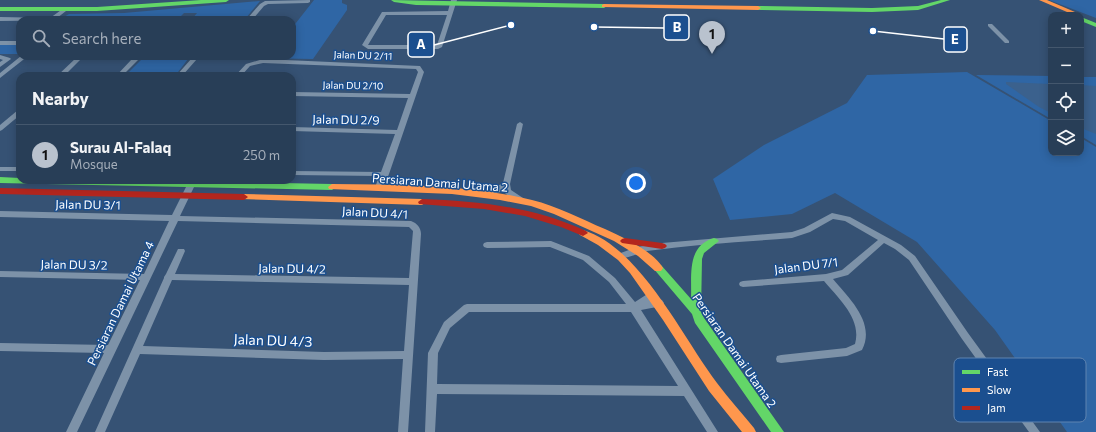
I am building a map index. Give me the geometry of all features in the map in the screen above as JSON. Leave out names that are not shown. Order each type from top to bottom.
[{"type":"main road","points":[[0,2],[105,2],[148,0]]},
{"type":"main road","points":[[163,5],[207,0]]},
{"type":"main road","points":[[0,9],[64,10],[226,0]]},
{"type":"main road","points":[[394,0],[404,3],[588,3],[819,6],[905,9],[918,8],[947,0]]},
{"type":"main road","points":[[540,0],[588,3]]},
{"type":"main road","points":[[819,6],[909,4],[924,0]]},
{"type":"main road","points":[[1033,0],[1063,12]]},
{"type":"main road","points":[[1042,0],[1072,12]]},
{"type":"main road","points":[[1084,17],[1096,22]]},
{"type":"main road","points":[[1084,20],[1096,25]]},
{"type":"main road","name":"Persiaran Damai Utama 2","points":[[0,180],[16,180]]},
{"type":"main road","name":"Persiaran Damai Utama 2","points":[[153,184],[379,188],[480,194],[525,201],[560,214],[621,240],[637,250],[661,271],[696,312],[699,320],[778,432]]},
{"type":"main road","name":"Persiaran Damai Utama 2","points":[[0,191],[441,202],[492,206],[518,210],[560,224],[600,242],[621,256],[637,274],[658,303],[714,388],[750,432]]},
{"type":"main road","points":[[621,240],[662,246]]},
{"type":"main road","points":[[696,312],[697,259],[700,251],[714,241]]},
{"type":"street","points":[[252,16],[262,5],[271,1],[308,1]]},
{"type":"street","points":[[450,13],[384,12],[381,14],[366,47],[438,47],[454,2]]},
{"type":"street","points":[[56,16],[64,10]]},
{"type":"street","points":[[0,19],[16,19]]},
{"type":"street","points":[[990,25],[1007,42]]},
{"type":"street","points":[[0,43],[16,43]]},
{"type":"street","points":[[0,57],[8,59],[0,65]]},
{"type":"street","points":[[0,76],[20,60]]},
{"type":"street","points":[[64,72],[77,60]]},
{"type":"street","points":[[123,72],[135,60]]},
{"type":"street","points":[[183,72],[193,60]]},
{"type":"street","name":"Jalan DU 2/11","points":[[241,72],[244,67],[250,63],[263,61],[418,67],[421,72],[379,188]]},
{"type":"street","name":"Jalan DU 2/10","points":[[296,94],[413,96]]},
{"type":"street","points":[[0,129],[16,115]]},
{"type":"street","points":[[0,120],[10,120]]},
{"type":"street","points":[[520,124],[506,184],[507,190],[512,195],[525,201]]},
{"type":"street","name":"Jalan DU 2/9","points":[[296,129],[400,132]]},
{"type":"street","points":[[0,169],[16,169]]},
{"type":"street","points":[[296,173],[385,174]]},
{"type":"street","points":[[480,194],[497,190],[506,184]]},
{"type":"street","name":"Persiaran Damai Utama 4","points":[[71,432],[191,185]]},
{"type":"street","name":"Jalan DU 3/1","points":[[0,214],[175,219]]},
{"type":"street","points":[[621,256],[637,250],[662,246],[792,235],[806,230],[827,218],[836,215],[847,219],[884,239],[912,258],[981,358]]},
{"type":"street","name":"Jalan DU 4/1","points":[[175,219],[411,224],[417,230],[403,432]]},
{"type":"street","name":"Jalan DU 7/1","points":[[743,284],[826,277],[845,273],[884,239]]},
{"type":"street","points":[[487,245],[551,244],[586,258],[612,280],[634,308],[713,432]]},
{"type":"street","points":[[100,432],[168,277],[181,251]]},
{"type":"street","name":"Jalan DU 3/2","points":[[0,274],[147,277]]},
{"type":"street","name":"Jalan DU 4/2","points":[[168,277],[414,282]]},
{"type":"street","points":[[781,359],[847,352],[859,347],[862,340],[862,332],[854,312],[826,277]]},
{"type":"street","points":[[634,308],[652,295]]},
{"type":"street","points":[[430,432],[433,352],[447,325],[467,308],[634,308],[658,303]]},
{"type":"street","points":[[0,347],[112,349]]},
{"type":"street","name":"Jalan DU 4/3","points":[[136,350],[324,356],[408,356]]},
{"type":"street","points":[[432,389],[686,391]]},
{"type":"street","points":[[1028,422],[1035,432]]},
{"type":"shaded area","points":[[314,0],[342,0],[342,3],[347,5],[347,10],[313,59],[296,59],[296,23]]},
{"type":"shaded area","points":[[1049,0],[1096,0],[1096,18],[1084,13],[1084,12]]},
{"type":"shaded area","points":[[260,1],[248,16],[194,16],[197,13],[184,13],[181,16],[66,16],[69,14],[124,13]]},
{"type":"shaded area","points":[[0,45],[16,45],[16,54],[0,54]]},
{"type":"shaded area","points":[[141,60],[187,60],[178,72],[129,72]]},
{"type":"shaded area","points":[[967,72],[1048,119],[1048,156],[1084,156],[1084,140],[1096,147],[1096,432],[1067,432],[1060,422],[1086,422],[1086,358],[1015,358],[995,330],[917,242],[835,193],[792,214],[730,220],[713,179],[764,145],[847,103],[867,75]]},
{"type":"shaded area","points":[[976,75],[1048,76],[1048,117]]},
{"type":"shaded area","points":[[1084,77],[1096,77],[1096,145],[1084,138]]},
{"type":"shaded area","points":[[1006,82],[1048,84],[1048,112],[1039,107],[1006,84]]},
{"type":"shaded area","points":[[1084,85],[1096,86],[1096,134],[1084,129]]},
{"type":"traffic: fast","points":[[0,9],[97,9],[226,0]]},
{"type":"traffic: fast","points":[[394,0],[416,3],[604,6]]},
{"type":"traffic: fast","points":[[758,8],[872,10],[918,8],[947,0]]},
{"type":"traffic: fast","points":[[1084,20],[1096,25]]},
{"type":"traffic: fast","points":[[0,180],[16,180]]},
{"type":"traffic: fast","points":[[190,184],[332,187]]},
{"type":"traffic: fast","points":[[696,312],[697,259],[700,251],[714,241]]},
{"type":"traffic: fast","points":[[658,268],[696,312],[699,320],[778,432]]},
{"type":"traffic: slow","points":[[1042,0],[1072,12]]},
{"type":"traffic: slow","points":[[604,6],[758,8]]},
{"type":"traffic: slow","points":[[332,187],[404,188],[452,191],[476,193],[532,203],[557,212],[618,239],[634,248],[658,268]]},
{"type":"traffic: slow","points":[[244,197],[422,202]]},
{"type":"traffic: slow","points":[[583,233],[621,257],[633,270],[667,317],[713,387],[750,432]]},
{"type":"traffic: jam","points":[[0,191],[244,197]]},
{"type":"traffic: jam","points":[[422,202],[484,206],[525,212],[583,233]]},
{"type":"traffic: jam","points":[[625,241],[662,246]]},
{"type":"place","name":"A","points":[[511,25]]},
{"type":"place","name":"B","points":[[594,27]]},
{"type":"place","name":"E","points":[[873,31]]},
{"type":"place","name":"Surau Al-Falaq","points":[[712,54]]}]
